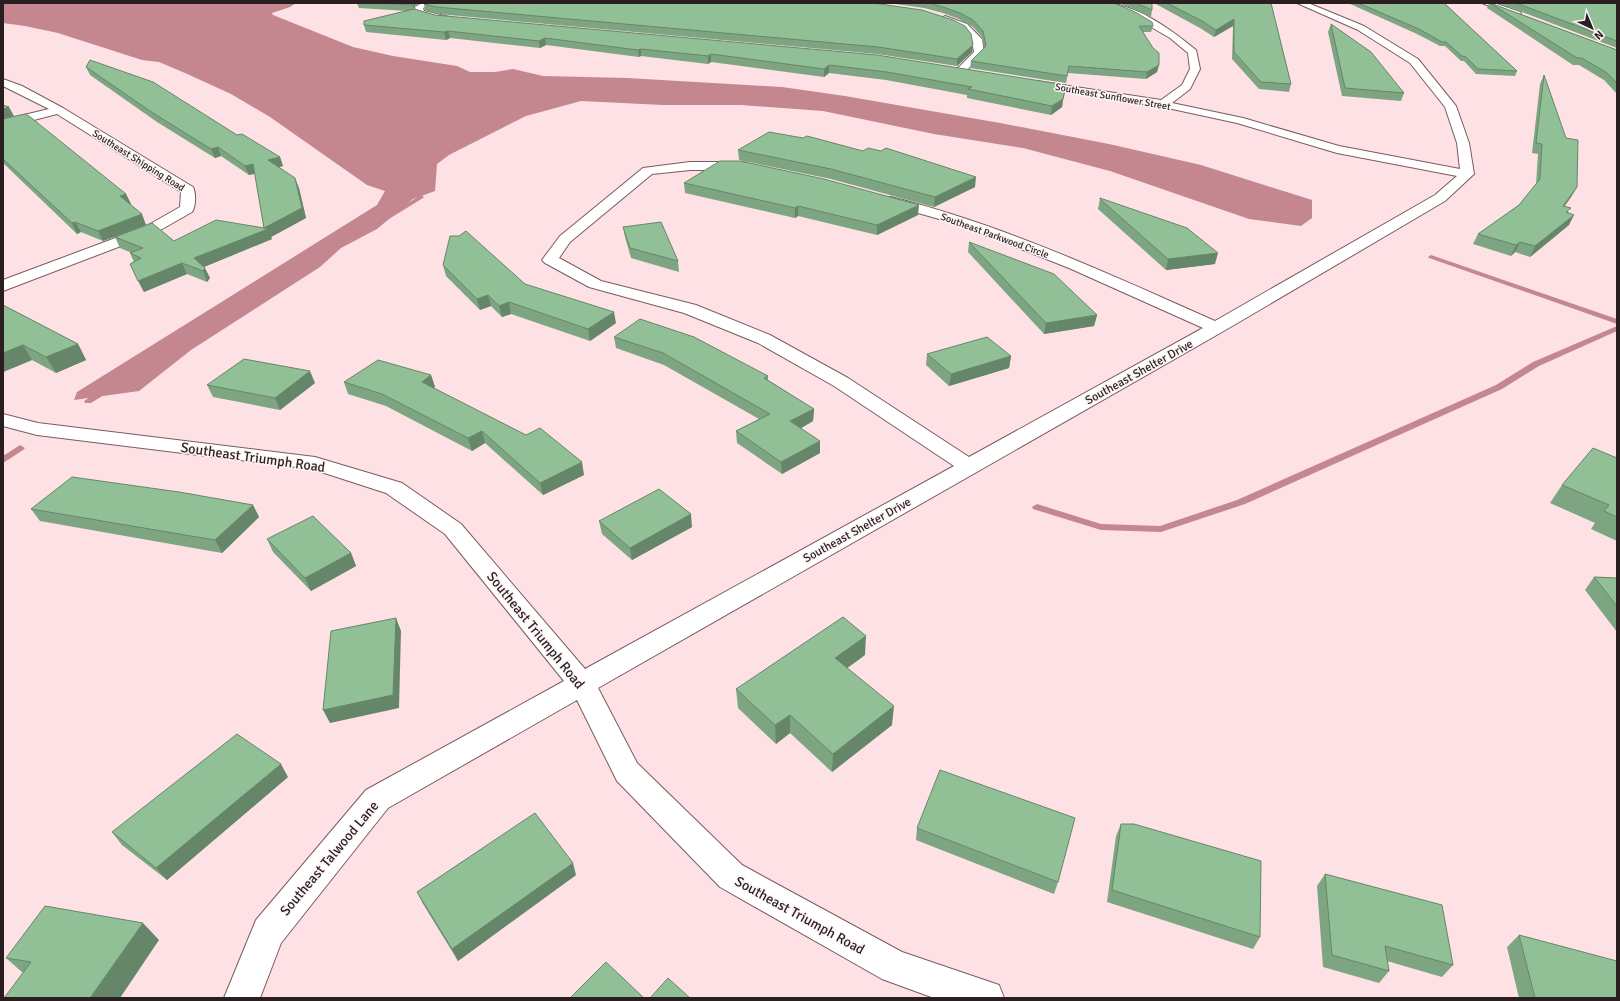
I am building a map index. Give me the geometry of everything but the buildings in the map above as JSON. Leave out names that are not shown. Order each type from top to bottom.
[{"type":"street","points":[[429,3],[419,7],[420,13],[437,18],[453,20]]},
{"type":"street","points":[[1105,3],[1137,15],[1173,36],[1193,52],[1195,69],[1186,87],[1163,104]]},
{"type":"street","points":[[1301,3],[1361,28],[1414,61],[1450,106],[1463,142],[1467,174]]},
{"type":"street","points":[[1486,3],[1523,16]]},
{"type":"street","points":[[934,16],[964,26],[977,39],[979,53],[956,71],[976,74]]},
{"type":"street","name":"Southeast Shipping Road","points":[[3,82],[18,88],[58,110],[188,190],[187,209],[150,230],[3,286]]},
{"type":"street","name":"Southeast Sunflower Street","points":[[1022,82],[1163,104],[1239,120],[1337,149],[1467,174]]},
{"type":"street","points":[[3,124],[58,110]]},
{"type":"street","points":[[756,168],[741,165],[690,166],[648,171],[565,239],[550,260],[595,284],[690,309],[764,340],[841,382],[970,467]]},
{"type":"street","name":"Southeast Shelter Drive","points":[[582,684],[1216,328],[1440,198],[1467,174]]},
{"type":"street","name":"Southeast Parkwood Circle","points":[[879,198],[962,221],[1075,266],[1216,328]]},
{"type":"street","name":"Southeast Triumph Road","points":[[3,420],[37,429],[315,463],[394,488],[453,529],[582,684],[627,772],[731,876],[894,967],[986,998]]},
{"type":"street","name":"Southeast Talwood Lane","points":[[242,998],[268,932],[377,799],[582,684]]},
{"type":"shaded area","points":[[3,3],[296,3],[290,7],[272,13],[273,15],[353,47],[393,56],[457,66],[470,72],[495,72],[513,69],[543,76],[627,78],[782,87],[845,96],[1000,123],[1109,144],[1201,165],[1312,200],[1312,218],[1301,226],[1249,219],[1110,171],[1023,148],[934,134],[823,111],[741,105],[663,105],[581,101],[526,116],[449,155],[437,164],[435,191],[413,199],[377,229],[341,248],[320,267],[191,350],[139,391],[74,400],[77,392],[377,205],[385,191],[367,185],[270,117],[231,94],[159,62],[142,60],[58,33],[3,23]]},
{"type":"waterway","points":[[382,221],[421,197]]},
{"type":"waterway","points":[[1431,257],[1617,322]]},
{"type":"waterway","points":[[1037,507],[1101,527],[1161,529],[1241,502],[1499,387],[1536,364],[1617,328]]},
{"type":"waterway","points":[[88,401],[104,391]]},
{"type":"waterway","points":[[3,460],[20,448]]}]
